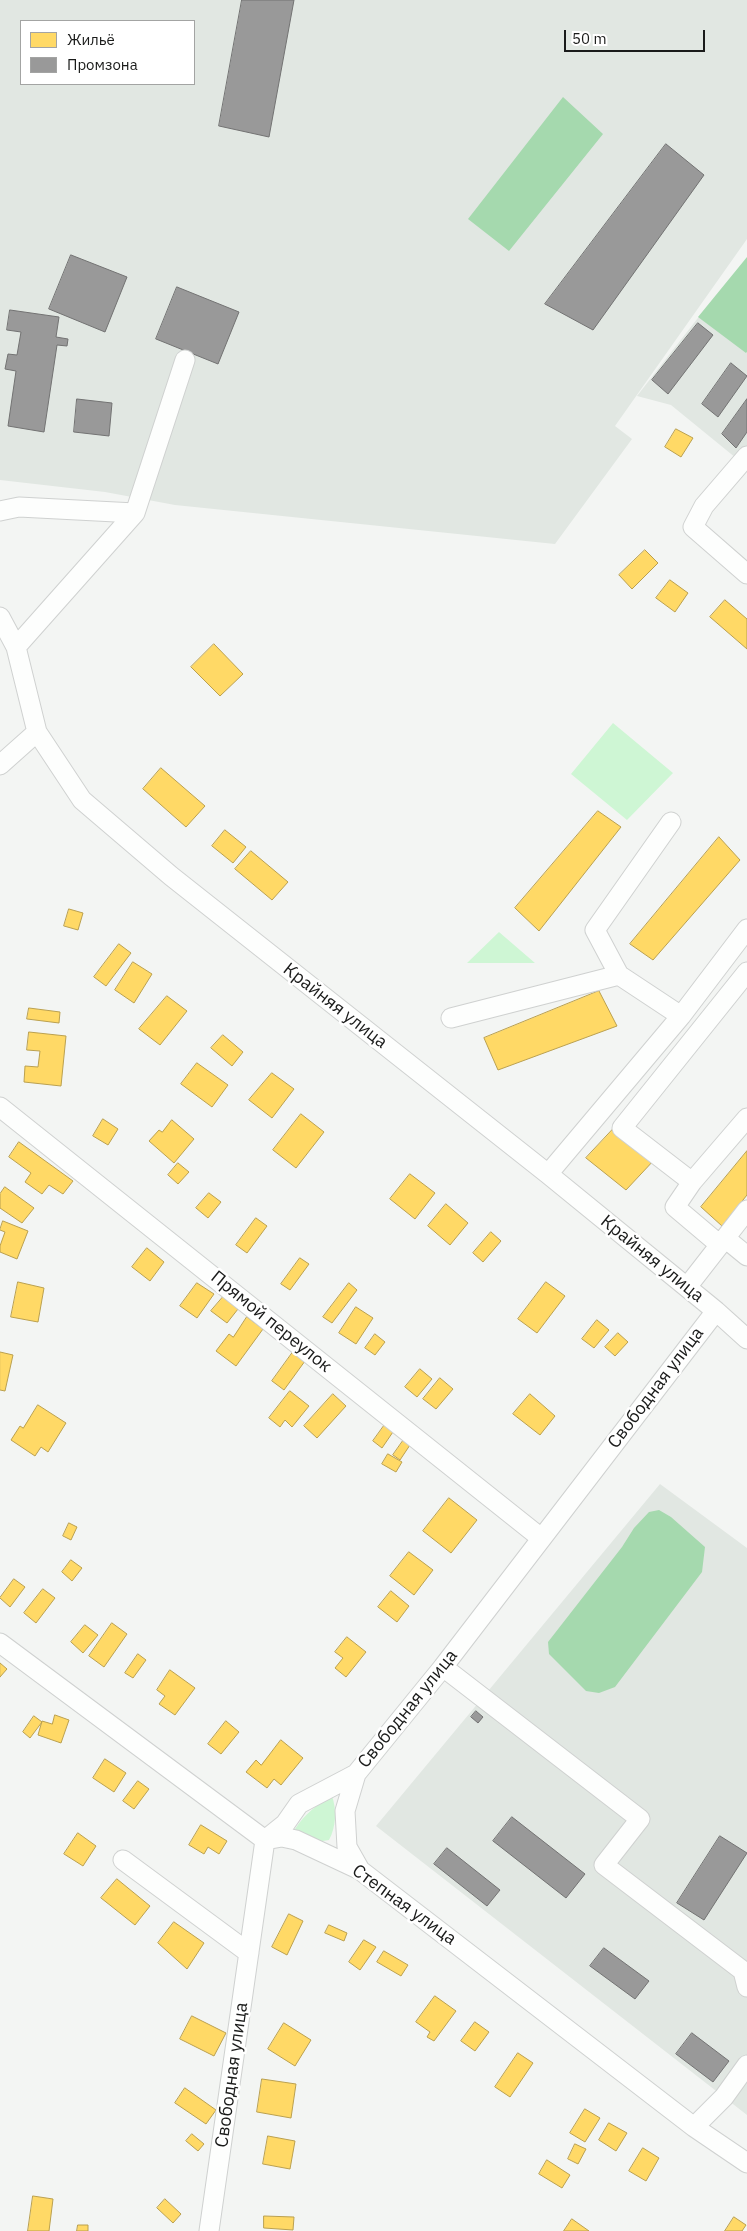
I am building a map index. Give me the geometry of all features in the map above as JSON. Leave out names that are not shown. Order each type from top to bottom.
[{"type":"street","points":[[16,647],[135,513],[185,360]]},
{"type":"street","points":[[747,456],[704,506],[693,527],[747,574]]},
{"type":"street","points":[[0,511],[19,507],[135,513]]},
{"type":"street","name":"Крайняя улица","points":[[0,617],[16,647],[37,732],[82,800],[171,876],[548,1174],[716,1311],[747,1339]]},
{"type":"street","points":[[0,765],[37,732]]},
{"type":"street","points":[[672,822],[595,930],[619,975],[681,1016]]},
{"type":"street","points":[[548,1174],[681,1016],[747,929]]},
{"type":"street","points":[[692,1182],[622,1128],[747,972]]},
{"type":"street","points":[[451,1018],[619,975]]},
{"type":"street","name":"Прямой переулок","points":[[0,1107],[541,1538]]},
{"type":"street","points":[[747,1118],[692,1182],[675,1207],[722,1241],[747,1256]]},
{"type":"street","points":[[687,1287],[747,1210]]},
{"type":"street","name":"Свободная улица","points":[[209,2231],[265,1840],[285,1824],[299,1804],[356,1774],[442,1667],[716,1311]]},
{"type":"street","points":[[0,1643],[265,1840]]},
{"type":"street","points":[[442,1667],[640,1819],[604,1865],[742,1970],[747,1987]]},
{"type":"street","points":[[356,1774],[345,1811],[347,1847],[360,1870]]},
{"type":"street","name":"Степная улица","points":[[265,1840],[282,1837],[296,1840],[360,1870],[694,2127],[747,2163]]},
{"type":"street","points":[[123,1860],[249,1953]]},
{"type":"street","points":[[694,2127],[724,2097],[747,2065]]},
{"type":"shaded area","points":[[0,0],[747,0],[747,239],[615,426],[632,439],[555,544],[175,505],[105,492],[0,480]]},
{"type":"shaded area","points":[[563,97],[603,134],[509,251],[468,219]]},
{"type":"shaded area","points":[[747,257],[747,352],[746,353],[698,317]]},
{"type":"shaded area","points":[[701,314],[747,353],[747,467],[671,405],[637,396]]},
{"type":"shaded area","points":[[613,723],[673,773],[627,820],[571,774]]},
{"type":"shaded area","points":[[499,932],[535,963],[467,963]]},
{"type":"shaded area","points":[[660,1484],[747,1548],[747,2115],[376,1826]]},
{"type":"shaded area","points":[[659,1510],[671,1517],[705,1547],[702,1572],[615,1687],[599,1693],[586,1691],[549,1654],[548,1642],[622,1547],[634,1528],[649,1512]]},
{"type":"shaded area","points":[[332,1796],[335,1818],[329,1840],[316,1842],[298,1835],[295,1829],[303,1818],[316,1806]]},
{"type":"building: Жильё","points":[[676,429],[693,438],[681,457],[665,447]]},
{"type":"building: Жильё","points":[[645,550],[658,563],[632,589],[619,575]]},
{"type":"building: Жильё","points":[[670,580],[688,593],[675,612],[656,598]]},
{"type":"building: Жильё","points":[[725,600],[747,619],[747,649],[710,617]]},
{"type":"building: Жильё","points":[[214,644],[243,674],[220,696],[191,667]]},
{"type":"building: Жильё","points":[[161,768],[205,806],[186,827],[143,789]]},
{"type":"building: Жильё","points":[[598,811],[621,827],[539,931],[515,908]]},
{"type":"building: Жильё","points":[[225,830],[246,847],[233,863],[212,846]]},
{"type":"building: Жильё","points":[[719,837],[740,860],[653,960],[630,944]]},
{"type":"building: Жильё","points":[[251,851],[288,882],[272,900],[235,869]]},
{"type":"building: Жильё","points":[[69,909],[83,913],[78,930],[64,926]]},
{"type":"building: Жильё","points":[[119,944],[131,953],[106,986],[94,977]]},
{"type":"building: Жильё","points":[[133,962],[152,974],[134,1003],[115,990]]},
{"type":"building: Жильё","points":[[599,991],[617,1026],[498,1070],[484,1038]]},
{"type":"building: Жильё","points":[[167,996],[187,1011],[160,1045],[139,1029]]},
{"type":"building: Жильё","points":[[29,1008],[60,1012],[59,1023],[27,1019]]},
{"type":"building: Жильё","points":[[29,1032],[66,1036],[61,1086],[24,1082],[25,1066],[38,1067],[40,1051],[27,1050]]},
{"type":"building: Жильё","points":[[223,1035],[243,1052],[232,1066],[211,1048]]},
{"type":"building: Жильё","points":[[197,1063],[228,1085],[212,1107],[181,1084]]},
{"type":"building: Жильё","points":[[272,1073],[294,1089],[272,1118],[249,1100]]},
{"type":"building: Жильё","points":[[301,1114],[324,1132],[296,1168],[273,1150]]},
{"type":"building: Жильё","points":[[103,1119],[118,1129],[108,1145],[93,1136]]},
{"type":"building: Жильё","points":[[172,1120],[194,1139],[174,1163],[149,1141],[159,1130],[162,1132]]},
{"type":"building: Жильё","points":[[616,1126],[655,1159],[626,1190],[586,1158]]},
{"type":"building: Жильё","points":[[19,1142],[73,1181],[63,1194],[49,1185],[42,1194],[25,1182],[31,1173],[9,1157]]},
{"type":"building: Жильё","points":[[747,1151],[747,1195],[722,1226],[701,1207]]},
{"type":"building: Жильё","points":[[178,1163],[189,1172],[178,1184],[168,1175]]},
{"type":"building: Жильё","points":[[410,1174],[435,1193],[415,1219],[390,1199]]},
{"type":"building: Жильё","points":[[5,1187],[34,1208],[22,1223],[0,1208],[0,1194]]},
{"type":"building: Жильё","points":[[209,1193],[221,1202],[208,1218],[196,1208]]},
{"type":"building: Жильё","points":[[446,1204],[468,1223],[450,1245],[428,1226]]},
{"type":"building: Жильё","points":[[256,1218],[267,1226],[247,1253],[236,1245]]},
{"type":"building: Жильё","points":[[3,1221],[28,1231],[17,1259],[0,1252],[5,1232],[0,1230]]},
{"type":"building: Жильё","points":[[491,1232],[501,1241],[483,1262],[473,1253]]},
{"type":"building: Жильё","points":[[147,1248],[164,1262],[150,1281],[132,1267]]},
{"type":"building: Жильё","points":[[300,1258],[309,1264],[290,1290],[281,1284]]},
{"type":"building: Жильё","points":[[18,1282],[44,1288],[38,1322],[11,1317]]},
{"type":"building: Жильё","points":[[546,1282],[565,1296],[537,1333],[518,1319]]},
{"type":"building: Жильё","points":[[197,1283],[214,1294],[197,1318],[180,1306]]},
{"type":"building: Жильё","points":[[349,1283],[357,1290],[332,1323],[323,1317]]},
{"type":"building: Жильё","points":[[223,1297],[238,1309],[227,1323],[211,1311]]},
{"type":"building: Жильё","points":[[356,1307],[373,1318],[356,1344],[339,1333]]},
{"type":"building: Жильё","points":[[247,1317],[263,1329],[236,1366],[216,1351],[229,1334],[233,1337]]},
{"type":"building: Жильё","points":[[597,1320],[609,1330],[594,1348],[582,1339]]},
{"type":"building: Жильё","points":[[618,1333],[628,1342],[615,1356],[605,1347]]},
{"type":"building: Жильё","points":[[375,1334],[385,1342],[375,1355],[365,1348]]},
{"type":"building: Жильё","points":[[0,1352],[13,1355],[5,1391],[0,1390]]},
{"type":"building: Жильё","points":[[293,1352],[305,1361],[284,1390],[272,1381]]},
{"type":"building: Жильё","points":[[420,1369],[432,1379],[417,1397],[405,1387]]},
{"type":"building: Жильё","points":[[440,1378],[453,1389],[436,1409],[423,1399]]},
{"type":"building: Жильё","points":[[290,1391],[309,1406],[292,1427],[285,1420],[280,1427],[269,1418]]},
{"type":"building: Жильё","points":[[333,1394],[346,1406],[317,1438],[304,1426]]},
{"type":"building: Жильё","points":[[530,1394],[555,1416],[540,1435],[513,1414]]},
{"type":"building: Жильё","points":[[38,1405],[66,1423],[48,1452],[41,1447],[35,1456],[11,1440],[20,1426],[23,1428]]},
{"type":"building: Жильё","points":[[386,1423],[395,1429],[382,1448],[373,1441]]},
{"type":"building: Жильё","points":[[405,1438],[412,1442],[400,1460],[393,1455]]},
{"type":"building: Жильё","points":[[388,1454],[402,1462],[396,1472],[382,1464]]},
{"type":"building: Жильё","points":[[449,1498],[477,1520],[451,1553],[423,1531]]},
{"type":"building: Жильё","points":[[69,1523],[77,1527],[71,1540],[63,1536]]},
{"type":"building: Жильё","points":[[409,1552],[433,1570],[414,1595],[390,1576]]},
{"type":"building: Жильё","points":[[71,1560],[82,1568],[72,1581],[62,1572]]},
{"type":"building: Жильё","points":[[14,1579],[25,1587],[10,1607],[0,1598]]},
{"type":"building: Жильё","points":[[43,1589],[55,1598],[36,1623],[24,1613]]},
{"type":"building: Жильё","points":[[391,1591],[409,1606],[397,1622],[378,1607]]},
{"type":"building: Жильё","points":[[112,1623],[127,1634],[104,1667],[89,1656]]},
{"type":"building: Жильё","points":[[85,1625],[98,1635],[83,1653],[71,1642]]},
{"type":"building: Жильё","points":[[347,1637],[366,1652],[346,1677],[335,1668],[343,1658],[335,1652]]},
{"type":"building: Жильё","points":[[138,1654],[146,1660],[133,1678],[125,1673]]},
{"type":"building: Жильё","points":[[0,1663],[7,1669],[0,1677]]},
{"type":"building: Жильё","points":[[170,1670],[195,1688],[175,1715],[159,1704],[165,1696],[157,1690]]},
{"type":"building: Жильё","points":[[55,1715],[69,1720],[61,1743],[38,1735],[42,1721],[52,1724]]},
{"type":"building: Жильё","points":[[34,1716],[42,1722],[30,1738],[23,1732]]},
{"type":"building: Жильё","points":[[226,1721],[239,1732],[221,1754],[208,1744]]},
{"type":"building: Жильё","points":[[281,1740],[303,1758],[281,1785],[274,1779],[267,1788],[246,1772],[256,1760],[261,1765]]},
{"type":"building: Жильё","points":[[105,1759],[126,1773],[114,1792],[93,1778]]},
{"type":"building: Жильё","points":[[138,1781],[149,1789],[134,1809],[123,1801]]},
{"type":"building: Жильё","points":[[201,1825],[227,1841],[219,1854],[208,1847],[204,1854],[189,1845]]},
{"type":"building: Жильё","points":[[78,1833],[96,1846],[83,1866],[64,1854]]},
{"type":"building: Жильё","points":[[117,1879],[150,1906],[135,1925],[101,1898]]},
{"type":"building: Жильё","points":[[289,1914],[303,1921],[287,1955],[272,1947]]},
{"type":"building: Жильё","points":[[174,1922],[204,1943],[187,1969],[158,1943]]},
{"type":"building: Жильё","points":[[329,1925],[347,1933],[344,1941],[325,1933]]},
{"type":"building: Жильё","points":[[364,1940],[376,1947],[360,1970],[349,1962]]},
{"type":"building: Жильё","points":[[384,1951],[408,1965],[401,1976],[377,1962]]},
{"type":"building: Жильё","points":[[435,1996],[456,2011],[434,2041],[427,2037],[430,2032],[416,2022]]},
{"type":"building: Жильё","points":[[192,2016],[226,2033],[214,2056],[180,2039]]},
{"type":"building: Жильё","points":[[475,2022],[489,2032],[475,2051],[461,2041]]},
{"type":"building: Жильё","points":[[284,2023],[311,2040],[295,2066],[268,2049]]},
{"type":"building: Жильё","points":[[518,2053],[533,2063],[510,2097],[495,2087]]},
{"type":"building: Жильё","points":[[262,2079],[296,2084],[291,2118],[257,2112]]},
{"type":"building: Жильё","points":[[185,2088],[216,2110],[206,2124],[175,2103]]},
{"type":"building: Жильё","points":[[585,2109],[600,2118],[585,2142],[570,2133]]},
{"type":"building: Жильё","points":[[609,2123],[627,2133],[616,2151],[599,2140]]},
{"type":"building: Жильё","points":[[192,2134],[204,2144],[198,2151],[186,2141]]},
{"type":"building: Жильё","points":[[268,2136],[295,2141],[290,2169],[263,2164]]},
{"type":"building: Жильё","points":[[575,2144],[586,2149],[578,2164],[568,2159]]},
{"type":"building: Жильё","points":[[643,2148],[659,2158],[646,2181],[629,2171]]},
{"type":"building: Жильё","points":[[547,2160],[570,2175],[562,2188],[539,2174]]},
{"type":"building: Жильё","points":[[33,2196],[53,2199],[49,2231],[28,2231]]},
{"type":"building: Жильё","points":[[165,2199],[181,2214],[173,2223],[157,2208]]},
{"type":"building: Жильё","points":[[264,2216],[294,2217],[293,2230],[264,2228]]},
{"type":"building: Жильё","points":[[734,2217],[746,2225],[742,2231],[725,2231]]},
{"type":"building: Жильё","points":[[572,2219],[589,2231],[564,2231]]},
{"type":"building: Жильё","points":[[78,2225],[88,2225],[88,2231],[77,2231]]},
{"type":"building: Промзона","points":[[242,0],[294,0],[269,137],[219,126]]},
{"type":"building: Промзона","points":[[666,144],[704,175],[593,330],[545,304]]},
{"type":"building: Промзона","points":[[71,255],[127,277],[105,332],[49,309]]},
{"type":"building: Промзона","points":[[177,287],[239,312],[218,364],[156,339]]},
{"type":"building: Промзона","points":[[10,310],[59,317],[56,337],[68,339],[67,346],[57,345],[44,432],[8,426],[16,371],[5,369],[8,354],[17,355],[21,332],[7,330]]},
{"type":"building: Промзона","points":[[698,323],[713,335],[668,394],[652,380]]},
{"type":"building: Промзона","points":[[731,363],[747,376],[718,417],[702,404]]},
{"type":"building: Промзона","points":[[77,399],[112,403],[109,436],[74,432]]},
{"type":"building: Промзона","points":[[747,399],[747,432],[736,448],[722,434]]},
{"type":"building: Промзона","points":[[476,1711],[483,1717],[478,1723],[471,1717]]},
{"type":"building: Промзона","points":[[512,1817],[585,1874],[566,1898],[493,1841]]},
{"type":"building: Промзона","points":[[720,1836],[747,1853],[704,1920],[677,1903]]},
{"type":"building: Промзона","points":[[447,1848],[500,1890],[487,1906],[434,1864]]},
{"type":"building: Промзона","points":[[604,1948],[649,1981],[635,1999],[590,1966]]},
{"type":"building: Промзона","points":[[692,2033],[729,2061],[713,2082],[676,2054]]}]
